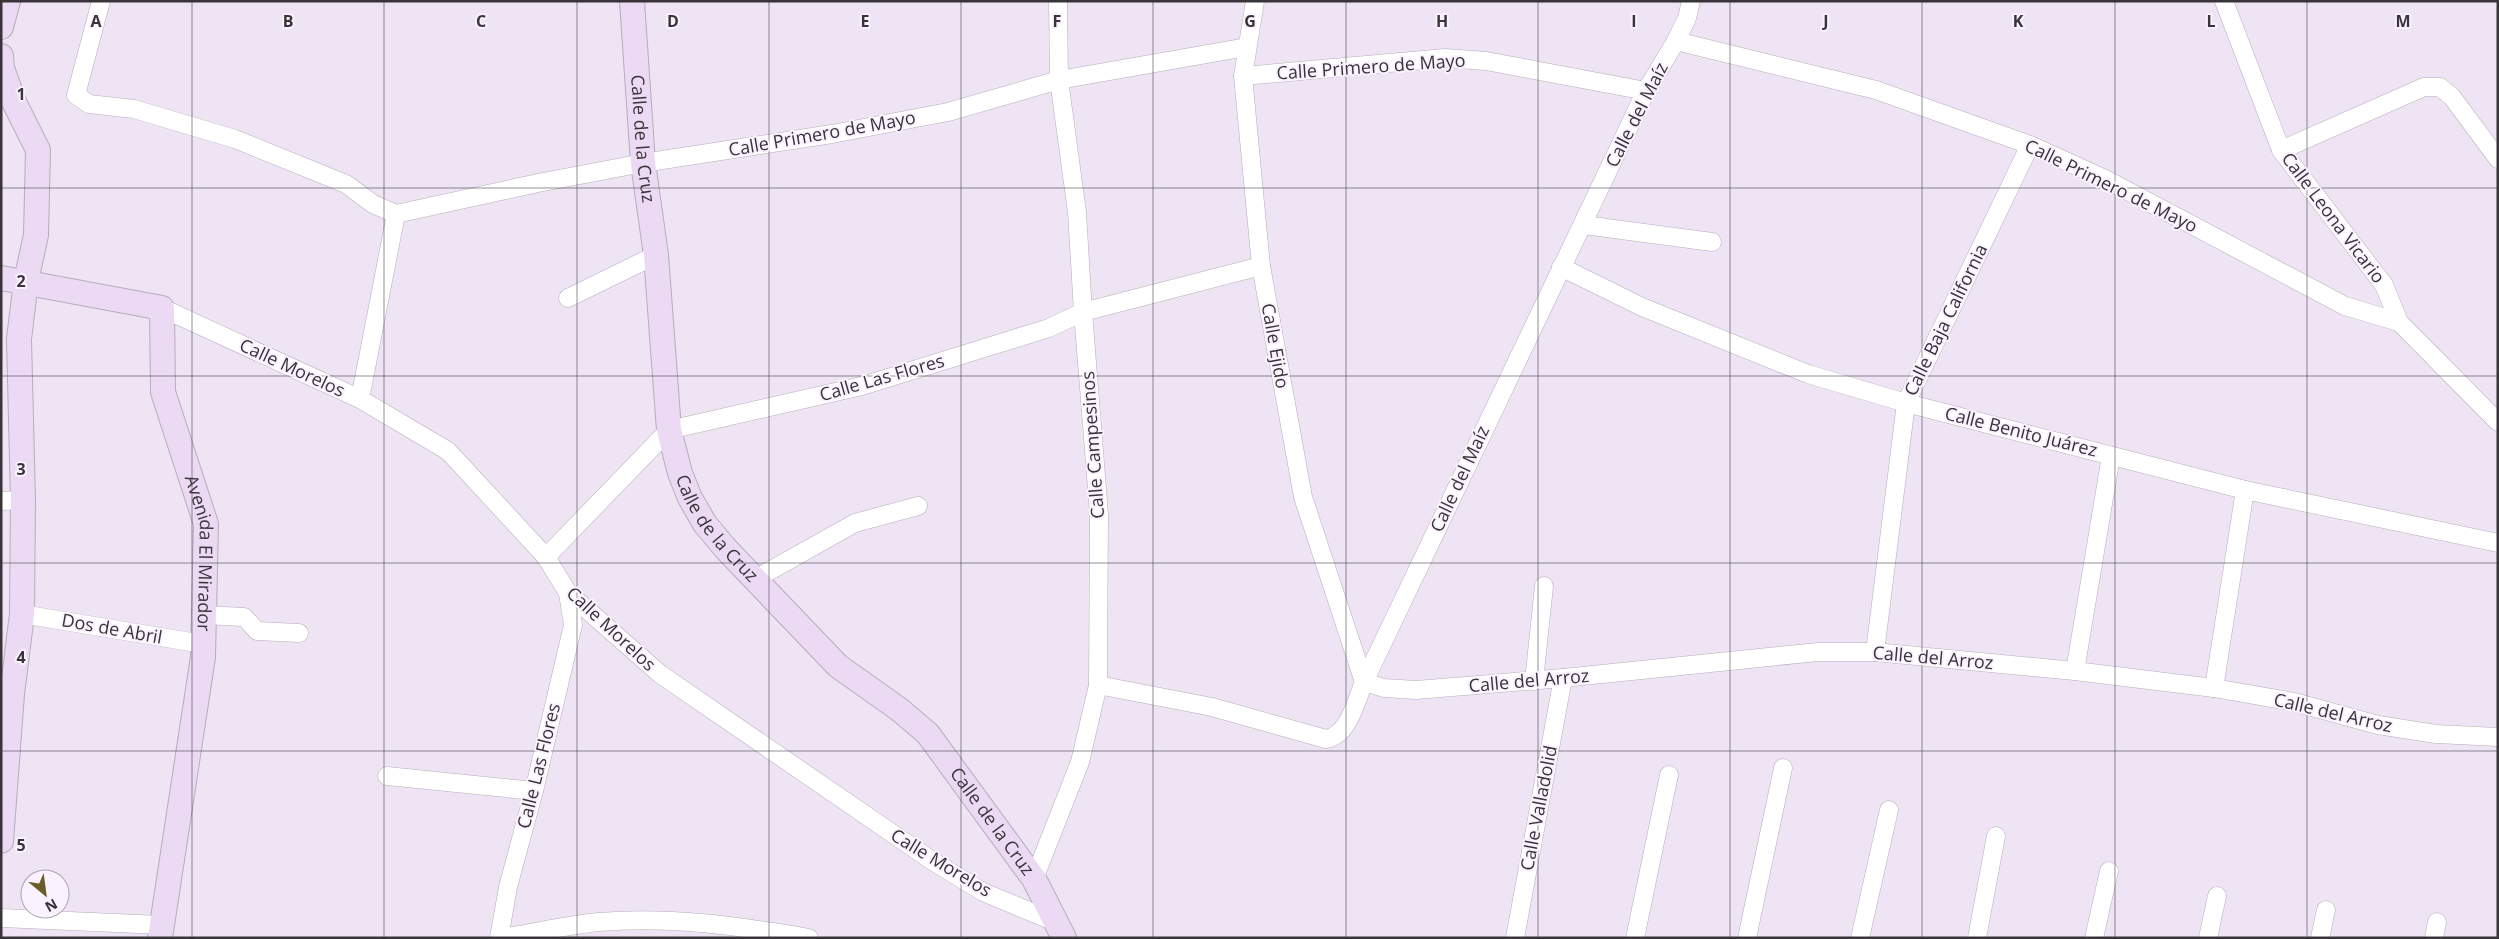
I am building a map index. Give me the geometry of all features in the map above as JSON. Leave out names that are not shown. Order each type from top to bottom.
[{"type":"main road","points":[[1,27],[8,1]]},
{"type":"main road","name":"Calle de la Cruz","points":[[632,1],[643,163],[656,255],[669,430],[680,473],[698,511],[726,550],[838,666],[900,710],[928,734],[1034,879],[1059,929]]},
{"type":"main road","points":[[1,56],[2,68],[14,102],[38,150],[36,235],[26,281],[19,339],[12,500],[22,614],[7,694],[1,842]]},
{"type":"main road","points":[[1,278],[26,281],[162,308]]},
{"type":"main road","name":"Avenida El Mirador","points":[[161,932],[201,666],[206,524],[163,392],[162,308]]},
{"type":"street","points":[[101,1],[76,95],[89,104],[134,109],[235,138],[346,184],[373,204],[396,214],[360,399]]},
{"type":"street","name":"Calle Campesinos","points":[[1034,879],[1080,762],[1098,685],[1099,514],[1077,212],[1059,80],[1058,1]]},
{"type":"street","name":"Calle Ejido","points":[[1255,1],[1243,76],[1261,266],[1303,497],[1364,682]]},
{"type":"street","name":"Calle del Maíz","points":[[1098,685],[1212,707],[1326,739],[1339,734],[1561,267],[1584,225],[1646,91],[1676,41],[1687,18],[1692,1]]},
{"type":"street","name":"Calle Leona Vicario","points":[[2224,1],[2281,150],[2384,284],[2399,322]]},
{"type":"street","name":"Calle Primero de Mayo","points":[[1676,41],[1876,90],[2030,145],[2106,180],[2345,306],[2399,322],[2498,422]]},
{"type":"street","name":"Calle Primero de Mayo","points":[[396,214],[538,183],[643,163],[832,134],[948,112],[1059,80],[1247,47]]},
{"type":"street","name":"Calle Primero de Mayo","points":[[1243,76],[1445,58],[1486,61],[1646,91]]},
{"type":"street","points":[[2281,150],[2424,87],[2440,87],[2452,97],[2498,160]]},
{"type":"street","name":"Calle Baja California","points":[[1875,652],[1906,403],[2030,145]]},
{"type":"street","points":[[1584,225],[1712,242]]},
{"type":"street","points":[[568,298],[656,255]]},
{"type":"street","name":"Calle Las Flores","points":[[669,430],[862,386],[1049,328],[1083,312],[1261,266]]},
{"type":"street","name":"Calle Benito Juárez","points":[[1561,267],[1642,307],[1808,374],[1906,403],[2245,490],[2498,544]]},
{"type":"street","name":"Calle Morelos","points":[[162,308],[360,399],[448,451],[546,557],[568,593],[660,674],[865,816],[983,892],[1059,929]]},
{"type":"street","points":[[546,557],[669,430]]},
{"type":"street","points":[[2075,671],[2111,456]]},
{"type":"street","points":[[2214,688],[2245,490]]},
{"type":"street","points":[[755,579],[855,523],[918,506]]},
{"type":"street","points":[[1534,681],[1544,586]]},
{"type":"street","name":"Calle Las Flores","points":[[500,938],[508,887],[534,791],[573,625],[568,593]]},
{"type":"street","name":"Dos de Abril","points":[[22,614],[203,644]]},
{"type":"street","points":[[204,615],[244,617],[257,631],[299,633]]},
{"type":"street","name":"Calle del Arroz","points":[[1364,682],[1384,688],[1416,690],[1534,681],[1818,652],[1875,652],[2075,671],[2214,688],[2294,702],[2378,725],[2436,734],[2498,737]]},
{"type":"street","name":"Calle Valladolid","points":[[1515,938],[1563,678]]},
{"type":"street","points":[[1746,938],[1783,768]]},
{"type":"street","points":[[1635,938],[1669,775]]},
{"type":"street","points":[[387,776],[534,791]]},
{"type":"street","points":[[1860,938],[1889,810]]},
{"type":"street","points":[[1977,938],[1996,836]]},
{"type":"street","points":[[2094,938],[2109,871]]},
{"type":"street","points":[[2208,938],[2217,896]]},
{"type":"street","points":[[2320,938],[2326,910]]},
{"type":"street","points":[[1,918],[161,932]]},
{"type":"street","points":[[500,938],[599,922],[668,920],[723,924],[809,938]]}]
